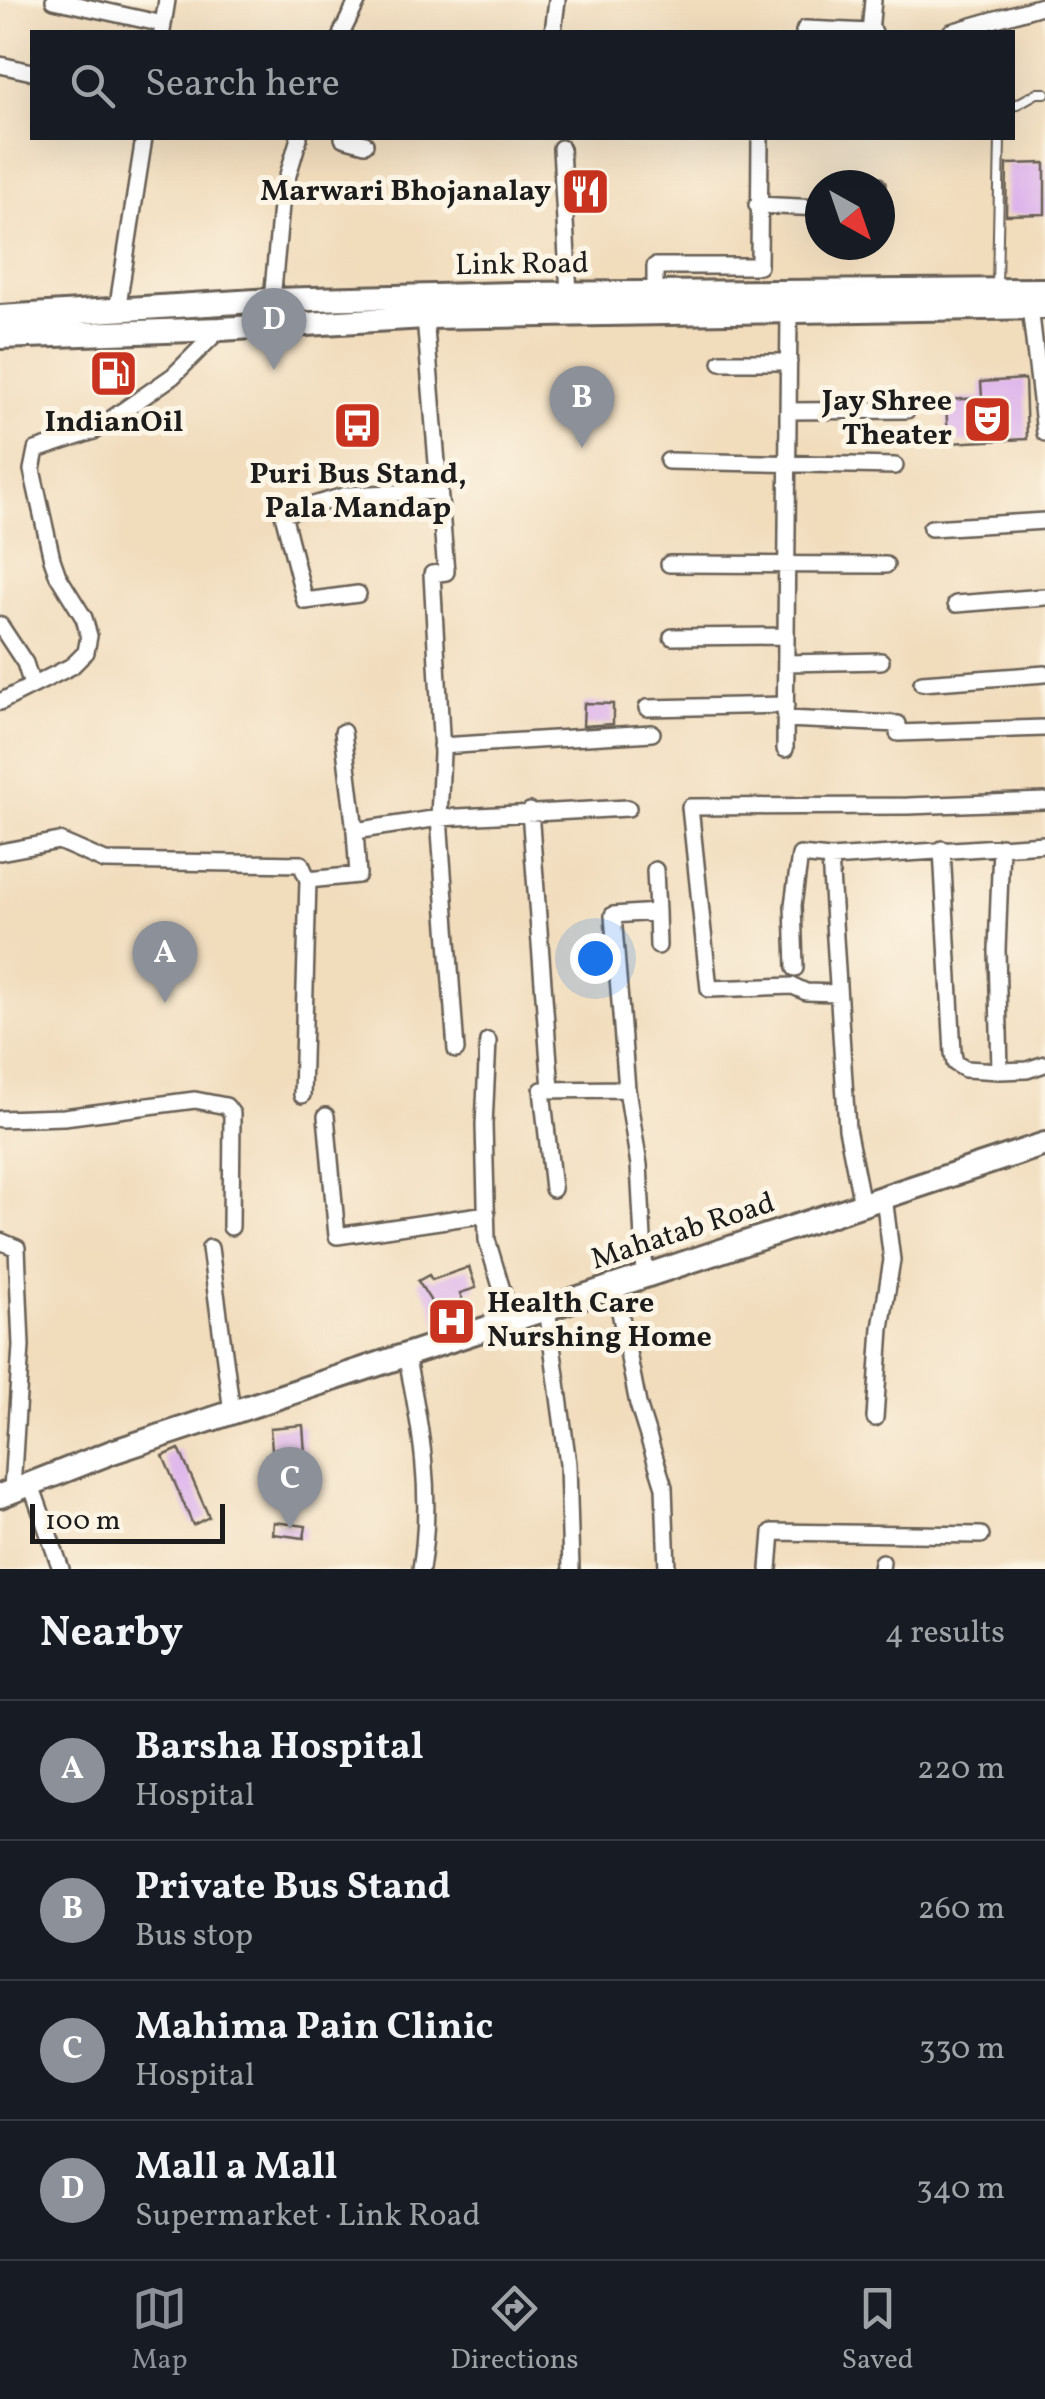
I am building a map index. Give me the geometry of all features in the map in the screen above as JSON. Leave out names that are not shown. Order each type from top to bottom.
[{"type":"main road","name":"Link Road","points":[[0,317],[272,300],[569,294],[997,290],[1040,301]]},
{"type":"main road","name":"Link Road","points":[[0,336],[426,317],[1040,301]]},
{"type":"main road","name":"Mahatab Road","points":[[14,1489],[232,1412],[1045,1144]]},
{"type":"street","points":[[54,0],[163,28],[167,0]]},
{"type":"street","points":[[343,30],[358,0]]},
{"type":"street","points":[[553,30],[557,0]]},
{"type":"street","points":[[872,30],[873,0]]},
{"type":"street","points":[[958,30],[1045,5]]},
{"type":"street","points":[[0,66],[30,72]]},
{"type":"street","points":[[117,310],[144,140]]},
{"type":"street","points":[[272,300],[282,194],[298,140]]},
{"type":"street","points":[[350,140],[365,144]]},
{"type":"street","points":[[655,293],[655,266],[758,266],[760,140]]},
{"type":"street","points":[[561,148],[569,294]]},
{"type":"street","points":[[757,206],[805,208]]},
{"type":"street","points":[[1040,301],[1045,433]]},
{"type":"street","points":[[786,749],[789,310]]},
{"type":"street","points":[[426,317],[446,572],[432,574],[442,746],[440,818],[456,1050]]},
{"type":"street","points":[[0,702],[72,666],[86,652],[89,636],[84,618],[52,560],[32,470],[36,450],[94,431],[172,376],[220,329]]},
{"type":"street","points":[[722,362],[789,362]]},
{"type":"street","points":[[788,411],[908,410]]},
{"type":"street","points":[[668,461],[895,466]]},
{"type":"street","points":[[358,594],[306,601],[283,514],[348,496],[439,491]]},
{"type":"street","points":[[931,528],[1045,521]]},
{"type":"street","points":[[669,564],[886,564]]},
{"type":"street","points":[[956,604],[1045,597]]},
{"type":"street","points":[[0,625],[20,652],[32,685]]},
{"type":"street","points":[[672,637],[786,636]]},
{"type":"street","points":[[786,663],[882,661]]},
{"type":"street","points":[[922,682],[1045,674]]},
{"type":"street","points":[[647,708],[786,712],[898,724],[898,734],[1045,728]]},
{"type":"street","points":[[308,880],[358,875],[342,732]]},
{"type":"street","points":[[442,746],[652,733]]},
{"type":"street","points":[[838,992],[806,992],[793,986],[709,989],[690,806],[908,806],[1045,801]]},
{"type":"street","points":[[355,830],[440,818],[628,808]]},
{"type":"street","points":[[530,811],[550,1090]]},
{"type":"street","points":[[0,852],[59,841],[105,861],[301,864],[308,880],[302,1096]]},
{"type":"street","points":[[795,968],[793,905],[800,855],[830,858],[1045,844]]},
{"type":"street","points":[[1000,1071],[997,950],[1001,846]]},
{"type":"street","points":[[942,849],[956,1063],[965,1070],[1000,1071],[1027,1070],[1045,1064]]},
{"type":"street","points":[[830,858],[847,1129],[892,1260],[880,1328],[875,1418]]},
{"type":"street","points":[[655,870],[658,946]]},
{"type":"street","points":[[646,1276],[639,1165],[627,1089],[613,915],[656,912]]},
{"type":"street","points":[[488,1041],[484,1125],[487,1240],[511,1320]]},
{"type":"street","points":[[553,1189],[542,1090],[627,1089]]},
{"type":"street","points":[[0,1119],[102,1113],[195,1100],[226,1106],[232,1114],[231,1227]]},
{"type":"street","points":[[326,1116],[336,1236],[487,1214]]},
{"type":"street","points":[[0,1242],[17,1248],[20,1346],[7,1421],[14,1489],[62,1569]]},
{"type":"street","points":[[210,1248],[232,1412]]},
{"type":"street","points":[[616,1286],[638,1404],[664,1488],[667,1569]]},
{"type":"street","points":[[547,1308],[568,1464],[572,1569]]},
{"type":"street","points":[[406,1355],[424,1440],[426,1541],[421,1569]]},
{"type":"street","points":[[769,1569],[772,1532],[982,1535]]},
{"type":"lane","points":[[1015,106],[1037,93],[1045,93]]},
{"type":"lane","points":[[997,290],[1000,140]]},
{"type":"building","points":[[1045,163],[1045,214],[1006,215],[1007,164]]},
{"type":"building","name":"Jay Shree Theater","points":[[1025,379],[1027,439],[948,443],[946,400],[982,398],[981,382]]},
{"type":"building","points":[[584,703],[613,704],[613,724],[583,726]]},
{"type":"building","points":[[469,1267],[476,1288],[460,1293],[469,1318],[439,1328],[430,1300],[418,1281]]},
{"type":"building","points":[[303,1425],[306,1467],[274,1469],[270,1428]]},
{"type":"building","points":[[179,1449],[209,1517],[193,1525],[163,1456]]},
{"type":"building","points":[[274,1522],[306,1526],[304,1538],[273,1534]]},
{"type":"place","name":"Marwari Bhojanalay","points":[[586,192]]},
{"type":"place","name":"Mall a Mall","points":[[274,370]]},
{"type":"place","name":"IndianOil","points":[[114,374]]},
{"type":"place","name":"Jay Shree Theater","points":[[987,419]]},
{"type":"place","name":"Puri Bus Stand, Pala Mandap","points":[[358,426]]},
{"type":"place","name":"Private Bus Stand","points":[[582,448]]},
{"type":"place","name":"Barsha Hospital","points":[[165,1003]]},
{"type":"place","name":"Health Care Nurshing Home","points":[[452,1321]]},
{"type":"place","name":"Mahima Pain Clinic","points":[[290,1529]]}]
